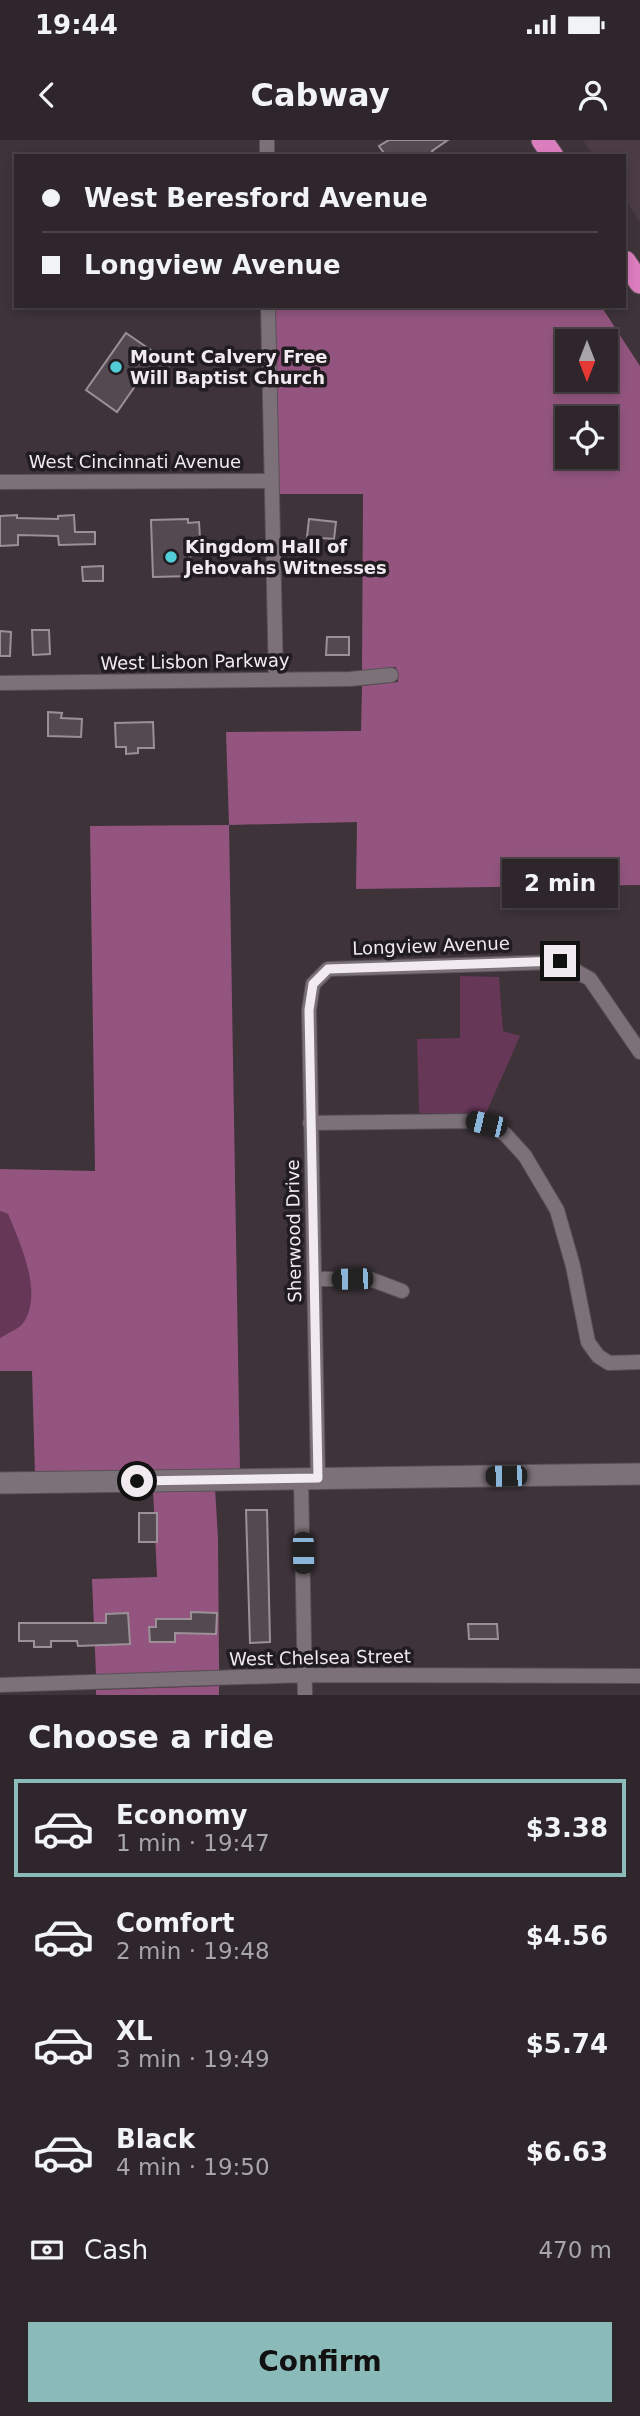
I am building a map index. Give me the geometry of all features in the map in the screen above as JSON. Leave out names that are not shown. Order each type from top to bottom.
[{"type":"highway","points":[[626,262],[639,281]]},
{"type":"street","points":[[268,308],[276,680]]},
{"type":"street","name":"West Cincinnati Avenue","points":[[0,482],[271,481]]},
{"type":"street","name":"West Lisbon Parkway","points":[[0,683],[350,680],[391,675]]},
{"type":"street","name":"Longview Avenue","points":[[313,984],[328,969],[560,961],[590,978],[640,1052]]},
{"type":"street","name":"Sherwood Drive","points":[[305,1695],[314,1279],[309,1010],[313,984]]},
{"type":"street","points":[[310,1123],[469,1121],[486,1124],[505,1134],[525,1156],[557,1210],[573,1266],[588,1342],[598,1356],[609,1363],[640,1362]]},
{"type":"street","points":[[314,1279],[370,1279],[402,1291]]},
{"type":"street","points":[[0,1483],[640,1474]]},
{"type":"street","name":"West Chelsea Street","points":[[0,1685],[305,1675],[640,1676]]},
{"type":"shaded area","points":[[583,140],[640,140],[640,222],[626,201],[626,154],[593,154]]},
{"type":"shaded area","points":[[275,308],[602,308],[616,329],[555,329],[555,392],[618,392],[618,332],[640,366],[640,885],[356,889],[357,822],[229,825],[226,732],[361,731],[362,686],[398,682],[396,667],[362,671],[363,494],[278,494]]},
{"type":"shaded area","points":[[229,825],[240,1472],[35,1475],[32,1371],[0,1371],[0,1338],[23,1323],[29,1311],[31,1283],[24,1254],[8,1214],[0,1211],[0,1169],[95,1171],[90,826]]},
{"type":"shaded area","points":[[460,976],[499,977],[503,1031],[520,1036],[486,1113],[419,1113],[417,1039],[460,1038]]},
{"type":"shaded area","points":[[0,1211],[8,1214],[24,1253],[32,1297],[23,1323],[0,1338]]},
{"type":"shaded area","points":[[215,1488],[219,1670],[96,1675],[92,1579],[157,1577],[153,1489]]},
{"type":"shaded area","points":[[219,1686],[219,1695],[96,1695],[96,1690]]},
{"type":"building","points":[[389,140],[448,140],[432,151],[434,154],[385,154],[379,146]]},
{"type":"building","points":[[126,333],[171,364],[161,378],[147,369],[117,412],[86,390]]},
{"type":"building","points":[[17,515],[17,518],[58,519],[58,516],[74,515],[75,532],[95,532],[95,544],[59,545],[58,536],[18,535],[18,545],[0,546],[0,516]]},
{"type":"building","name":"Kingdom Hall of Jehovahs Witnesses","points":[[188,519],[188,523],[199,522],[200,538],[190,539],[191,576],[153,577],[151,520]]},
{"type":"building","points":[[309,519],[336,522],[334,539],[307,537]]},
{"type":"building","points":[[103,566],[103,581],[83,581],[82,567]]},
{"type":"building","points":[[32,630],[49,630],[50,654],[33,655]]},
{"type":"building","points":[[0,631],[11,632],[10,656],[0,656]]},
{"type":"building","points":[[327,637],[349,637],[349,655],[326,655]]},
{"type":"building","points":[[48,712],[62,713],[61,718],[82,719],[81,737],[48,736]]},
{"type":"building","points":[[153,722],[154,748],[138,748],[138,753],[126,754],[126,747],[116,747],[115,723]]},
{"type":"building","points":[[246,1510],[267,1510],[270,1642],[250,1643]]},
{"type":"building","points":[[139,1513],[157,1513],[157,1542],[139,1542]]},
{"type":"building","points":[[191,1612],[217,1613],[216,1634],[175,1633],[175,1642],[150,1642],[149,1627],[156,1627],[156,1619],[191,1619]]},
{"type":"building","points":[[128,1613],[130,1644],[78,1646],[77,1641],[51,1641],[51,1647],[34,1647],[34,1641],[19,1641],[19,1623],[106,1623],[106,1614]]},
{"type":"building","points":[[468,1624],[497,1624],[498,1639],[469,1639]]},
{"type":"place","name":"Mount Calvery Free Will Baptist Church","points":[[116,367]]},
{"type":"place","name":"Kingdom Hall of Jehovahs Witnesses","points":[[171,557]]},
{"type":"route","points":[[137,1481],[318,1478],[310,1123],[309,1010],[313,984],[328,969],[560,961]]}]
